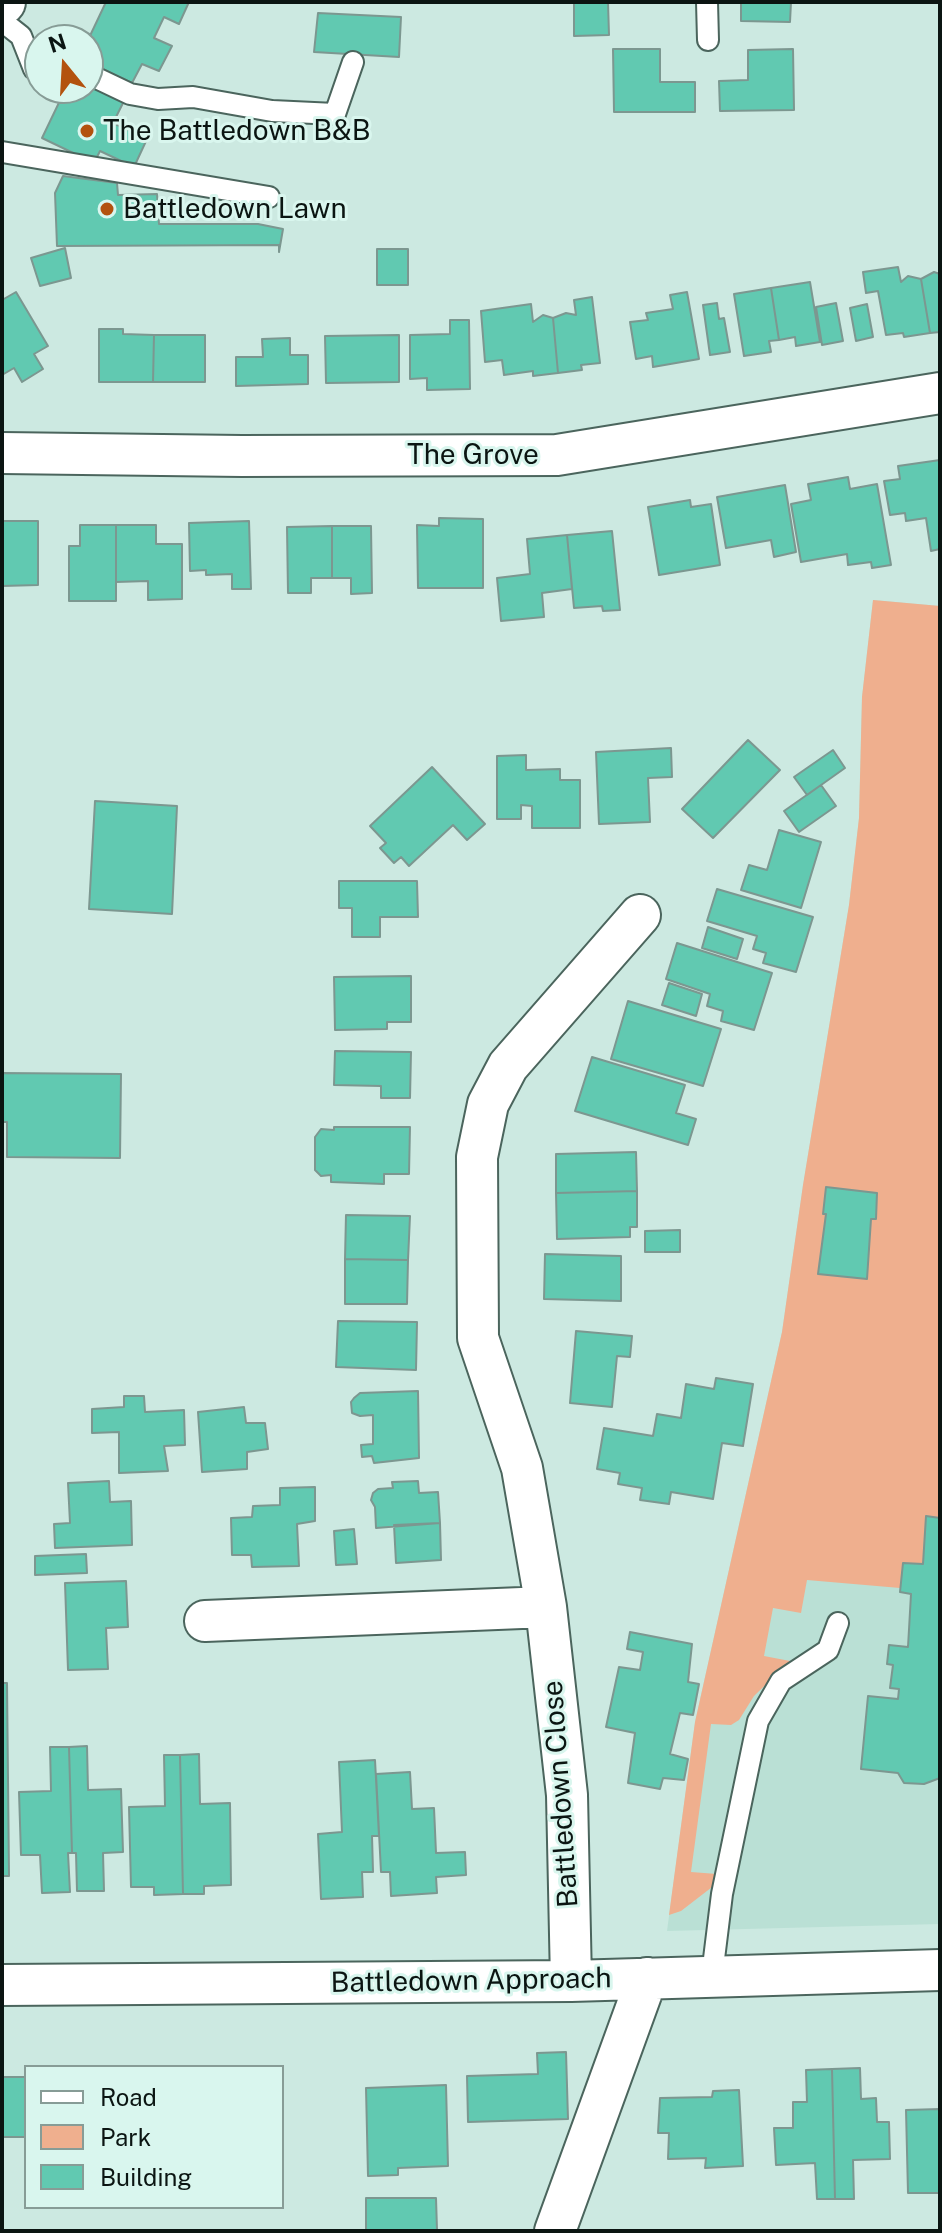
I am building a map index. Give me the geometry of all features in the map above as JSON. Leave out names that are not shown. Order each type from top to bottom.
[{"type":"street","name":"The Grove","points":[[2,453],[557,455],[940,393]]},
{"type":"street","name":"Battledown Close","points":[[571,1981],[567,1795],[546,1607],[522,1468],[478,1338],[477,1157],[488,1104],[508,1066],[640,915]]},
{"type":"street","points":[[205,1621],[546,1607]]},
{"type":"street","name":"Battledown Approach","points":[[2,1985],[571,1981],[940,1970]]},
{"type":"street","points":[[555,2231],[647,1978]]},
{"type":"lane","points":[[707,2],[708,40]]},
{"type":"lane","points":[[2,21],[21,36],[24,44]]},
{"type":"lane","points":[[104,82],[130,94],[158,99],[193,97],[272,111],[335,114],[353,62]]},
{"type":"lane","points":[[2,152],[269,197]]},
{"type":"lane","points":[[712,1975],[722,1894],[758,1721],[781,1681],[828,1650],[838,1623]]},
{"type":"shaded area","points":[[873,600],[940,606],[940,1924],[667,1931],[695,1722],[782,1332],[849,905],[859,818],[862,697]]},
{"type":"green space","points":[[873,600],[940,606],[940,1518],[926,1516],[923,1564],[903,1563],[900,1588],[807,1580],[801,1613],[773,1608],[764,1656],[790,1661],[754,1696],[739,1720],[731,1725],[711,1724],[691,1872],[717,1874],[716,1884],[681,1911],[669,1915],[695,1722],[782,1332],[849,905],[859,818],[862,697]]},
{"type":"building","points":[[106,2],[189,2],[179,24],[164,17],[154,38],[172,46],[159,71],[142,64],[132,83],[104,70],[104,24],[96,24]]},
{"type":"building","points":[[574,2],[608,2],[609,35],[574,36]]},
{"type":"building","points":[[741,2],[791,2],[790,22],[741,21]]},
{"type":"building","points":[[318,13],[401,17],[399,57],[314,52]]},
{"type":"building","points":[[613,49],[660,49],[660,82],[695,82],[695,112],[614,112]]},
{"type":"building","points":[[793,49],[794,110],[720,111],[719,81],[748,80],[748,50]]},
{"type":"building","name":"The Battledown B&B","points":[[104,89],[125,99],[113,123],[147,139],[134,167],[100,151],[94,163],[42,138],[58,104],[104,104]]},
{"type":"building","name":"Battledown Lawn","points":[[63,176],[117,183],[118,195],[157,194],[159,224],[258,224],[283,229],[279,252],[279,245],[57,246],[55,193]]},
{"type":"building","points":[[65,248],[71,278],[40,286],[31,258]]},
{"type":"building","points":[[377,249],[408,249],[408,285],[377,285]]},
{"type":"building","points":[[898,267],[901,282],[908,276],[921,279],[930,333],[904,337],[903,333],[886,335],[878,291],[866,293],[863,272]]},
{"type":"building","points":[[934,272],[940,274],[940,332],[930,333],[921,279]]},
{"type":"building","points":[[810,282],[820,342],[796,346],[795,337],[779,340],[771,288]]},
{"type":"building","points":[[771,288],[779,340],[769,341],[771,352],[744,356],[734,294]]},
{"type":"building","points":[[16,292],[48,346],[34,354],[43,369],[22,382],[14,368],[2,375],[2,300]]},
{"type":"building","points":[[687,292],[699,359],[653,367],[652,356],[636,359],[630,322],[648,320],[646,313],[673,309],[670,295]]},
{"type":"building","points":[[592,297],[600,363],[581,365],[582,370],[558,373],[553,318],[566,313],[576,315],[574,300]]},
{"type":"building","points":[[717,303],[719,319],[724,318],[730,352],[710,355],[703,305]]},
{"type":"building","points":[[836,303],[843,341],[822,345],[816,307]]},
{"type":"building","points":[[531,304],[533,322],[543,315],[553,318],[558,373],[533,376],[533,371],[504,375],[502,360],[485,362],[481,311]]},
{"type":"building","points":[[867,304],[873,337],[856,341],[850,308]]},
{"type":"building","points":[[450,320],[469,320],[470,389],[427,390],[427,378],[410,379],[410,335],[450,334]]},
{"type":"building","points":[[99,329],[123,329],[123,334],[154,335],[153,382],[99,382]]},
{"type":"building","points":[[154,335],[205,335],[205,382],[153,382]]},
{"type":"building","points":[[399,335],[399,382],[326,383],[325,336]]},
{"type":"building","points":[[290,338],[290,355],[308,355],[308,384],[236,386],[236,357],[263,357],[262,339]]},
{"type":"building","points":[[940,460],[940,549],[931,551],[926,518],[906,521],[905,513],[890,515],[884,481],[900,479],[898,466]]},
{"type":"building","points":[[848,477],[850,489],[877,484],[891,565],[872,568],[871,562],[848,565],[847,554],[801,562],[791,504],[811,500],[808,484]]},
{"type":"building","points":[[785,485],[796,552],[774,557],[771,540],[726,548],[717,497]]},
{"type":"building","points":[[690,500],[691,507],[711,504],[720,565],[659,575],[648,507]]},
{"type":"building","points":[[439,518],[483,519],[483,588],[418,588],[417,525],[439,526]]},
{"type":"building","points":[[2,521],[38,521],[38,585],[2,586]]},
{"type":"building","points":[[249,521],[251,589],[232,589],[232,574],[206,575],[206,570],[190,571],[189,523]]},
{"type":"building","points":[[80,525],[116,525],[116,601],[69,601],[69,546],[80,546]]},
{"type":"building","points":[[116,525],[156,525],[156,544],[182,544],[182,599],[148,600],[148,581],[116,582]]},
{"type":"building","points":[[332,526],[332,578],[311,578],[311,593],[288,593],[287,527]]},
{"type":"building","points":[[332,526],[371,526],[372,593],[351,594],[351,578],[332,578]]},
{"type":"building","points":[[612,531],[620,610],[603,611],[602,606],[574,608],[567,535]]},
{"type":"building","points":[[567,535],[572,589],[542,593],[544,617],[501,621],[497,578],[530,574],[527,539]]},
{"type":"building","points":[[748,740],[780,770],[713,838],[682,809]]},
{"type":"building","points":[[671,748],[672,777],[648,778],[650,822],[599,824],[596,752]]},
{"type":"building","points":[[833,750],[845,768],[807,795],[794,777]]},
{"type":"building","points":[[526,755],[526,770],[560,769],[560,780],[580,780],[580,828],[532,828],[532,806],[521,805],[521,819],[497,819],[497,756]]},
{"type":"building","points":[[432,767],[485,824],[467,840],[453,825],[409,866],[401,857],[394,863],[380,848],[386,843],[370,826]]},
{"type":"building","points":[[821,785],[836,806],[799,832],[784,811]]},
{"type":"building","points":[[95,801],[177,806],[172,914],[89,909]]},
{"type":"building","points":[[779,830],[821,842],[801,908],[741,890],[749,865],[767,870]]},
{"type":"building","points":[[339,881],[417,881],[418,917],[380,917],[380,937],[352,937],[352,908],[339,908]]},
{"type":"building","points":[[717,889],[813,917],[796,972],[763,963],[766,953],[753,949],[757,936],[707,921]]},
{"type":"building","points":[[708,927],[743,939],[737,959],[702,948]]},
{"type":"building","points":[[677,943],[772,973],[754,1030],[721,1021],[723,1011],[707,1006],[710,994],[666,979]]},
{"type":"building","points":[[411,976],[411,1022],[387,1022],[387,1029],[335,1030],[334,977]]},
{"type":"building","points":[[669,983],[702,994],[696,1016],[662,1005]]},
{"type":"building","points":[[628,1001],[721,1029],[703,1086],[611,1059]]},
{"type":"building","points":[[335,1051],[411,1052],[410,1098],[381,1098],[381,1086],[334,1085]]},
{"type":"building","points":[[592,1057],[685,1085],[676,1113],[696,1119],[688,1145],[575,1111]]},
{"type":"building","points":[[2,1073],[121,1074],[120,1158],[7,1157],[7,1122],[2,1122]]},
{"type":"building","points":[[334,1127],[410,1127],[409,1174],[384,1174],[384,1184],[331,1182],[331,1175],[321,1176],[315,1170],[315,1137],[321,1129],[334,1130]]},
{"type":"building","points":[[636,1152],[637,1191],[556,1193],[556,1154]]},
{"type":"building","points":[[826,1187],[877,1193],[876,1219],[871,1219],[867,1279],[818,1274],[826,1214],[823,1214]]},
{"type":"building","points":[[637,1191],[637,1227],[630,1227],[630,1237],[557,1239],[556,1193]]},
{"type":"building","points":[[346,1215],[410,1216],[408,1260],[345,1259]]},
{"type":"building","points":[[680,1230],[680,1252],[645,1252],[645,1231]]},
{"type":"building","points":[[545,1254],[621,1256],[621,1301],[544,1299]]},
{"type":"building","points":[[345,1259],[408,1260],[407,1304],[345,1304]]},
{"type":"building","points":[[338,1321],[417,1322],[416,1370],[336,1367]]},
{"type":"building","points":[[576,1331],[632,1336],[630,1357],[617,1356],[612,1407],[570,1403]]},
{"type":"building","points":[[716,1378],[753,1384],[743,1446],[722,1443],[713,1499],[671,1492],[669,1504],[640,1500],[642,1488],[618,1484],[620,1473],[597,1469],[604,1428],[653,1436],[657,1414],[681,1418],[686,1384],[714,1389]]},
{"type":"building","points":[[418,1391],[419,1458],[374,1463],[372,1456],[362,1457],[361,1445],[373,1444],[373,1415],[352,1413],[351,1402],[354,1398],[360,1393]]},
{"type":"building","points":[[124,1396],[144,1396],[145,1412],[184,1410],[185,1445],[164,1446],[168,1471],[119,1473],[119,1432],[92,1433],[92,1409],[124,1407]]},
{"type":"building","points":[[244,1407],[246,1423],[265,1423],[268,1449],[247,1452],[247,1469],[202,1472],[198,1412]]},
{"type":"building","points":[[109,1481],[110,1502],[131,1501],[132,1545],[55,1548],[54,1524],[70,1523],[68,1483]]},
{"type":"building","points":[[418,1481],[419,1493],[438,1492],[440,1523],[376,1528],[375,1507],[371,1500],[373,1493],[378,1489],[393,1488],[392,1482]]},
{"type":"building","points":[[315,1487],[315,1521],[297,1524],[299,1566],[252,1567],[251,1555],[232,1555],[231,1518],[252,1517],[253,1506],[280,1505],[280,1488]]},
{"type":"building","points":[[926,1516],[940,1518],[940,1778],[924,1784],[904,1783],[898,1773],[861,1769],[868,1696],[898,1699],[899,1689],[890,1688],[893,1665],[887,1664],[889,1645],[908,1647],[911,1594],[900,1592],[903,1563],[923,1564]]},
{"type":"building","points":[[440,1523],[441,1560],[396,1563],[394,1525]]},
{"type":"building","points":[[354,1529],[357,1564],[336,1565],[334,1531]]},
{"type":"building","points":[[86,1554],[87,1573],[35,1575],[35,1556]]},
{"type":"building","points":[[126,1581],[128,1627],[106,1628],[108,1669],[68,1670],[65,1583]]},
{"type":"building","points":[[630,1632],[692,1644],[688,1682],[699,1684],[693,1715],[680,1713],[670,1754],[688,1759],[684,1780],[663,1778],[660,1789],[628,1783],[635,1733],[606,1727],[619,1667],[640,1670],[643,1652],[627,1649]]},
{"type":"building","points":[[2,1683],[7,1683],[9,1876],[2,1876]]},
{"type":"building","points":[[87,1746],[88,1790],[121,1789],[123,1852],[103,1853],[104,1891],[77,1891],[76,1853],[72,1853],[69,1747]]},
{"type":"building","points":[[50,1747],[69,1747],[70,1892],[42,1893],[40,1855],[21,1855],[19,1792],[51,1791]]},
{"type":"building","points":[[199,1754],[200,1804],[230,1803],[231,1885],[204,1886],[204,1894],[183,1894],[180,1755]]},
{"type":"building","points":[[164,1755],[180,1755],[183,1894],[154,1895],[154,1887],[131,1887],[129,1807],[165,1806]]},
{"type":"building","points":[[375,1760],[379,1836],[372,1836],[373,1872],[362,1872],[363,1897],[321,1899],[318,1834],[342,1832],[339,1762]]},
{"type":"building","points":[[410,1772],[412,1809],[434,1808],[436,1853],[465,1852],[466,1875],[436,1877],[437,1893],[391,1896],[390,1872],[381,1872],[376,1774]]},
{"type":"building","points":[[566,2052],[568,2119],[468,2122],[467,2076],[538,2074],[537,2053]]},
{"type":"building","points":[[860,2068],[861,2099],[876,2098],[877,2122],[889,2122],[890,2159],[853,2160],[854,2199],[835,2199],[832,2069]]},
{"type":"building","points":[[832,2069],[835,2199],[817,2199],[815,2163],[776,2165],[774,2128],[793,2128],[793,2102],[807,2102],[806,2070]]},
{"type":"building","points":[[2,2077],[24,2077],[24,2137],[2,2137]]},
{"type":"building","points":[[446,2085],[448,2166],[398,2168],[398,2175],[368,2176],[366,2088]]},
{"type":"building","points":[[739,2090],[743,2166],[705,2168],[706,2158],[668,2159],[669,2133],[658,2133],[660,2098],[712,2097],[713,2091]]},
{"type":"building","points":[[940,2109],[940,2193],[908,2193],[906,2110]]},
{"type":"building","points":[[366,2198],[436,2198],[437,2230],[366,2231]]},
{"type":"place","name":"The Battledown B&B","points":[[87,131]]},
{"type":"place","name":"Battledown Lawn","points":[[107,209]]}]
